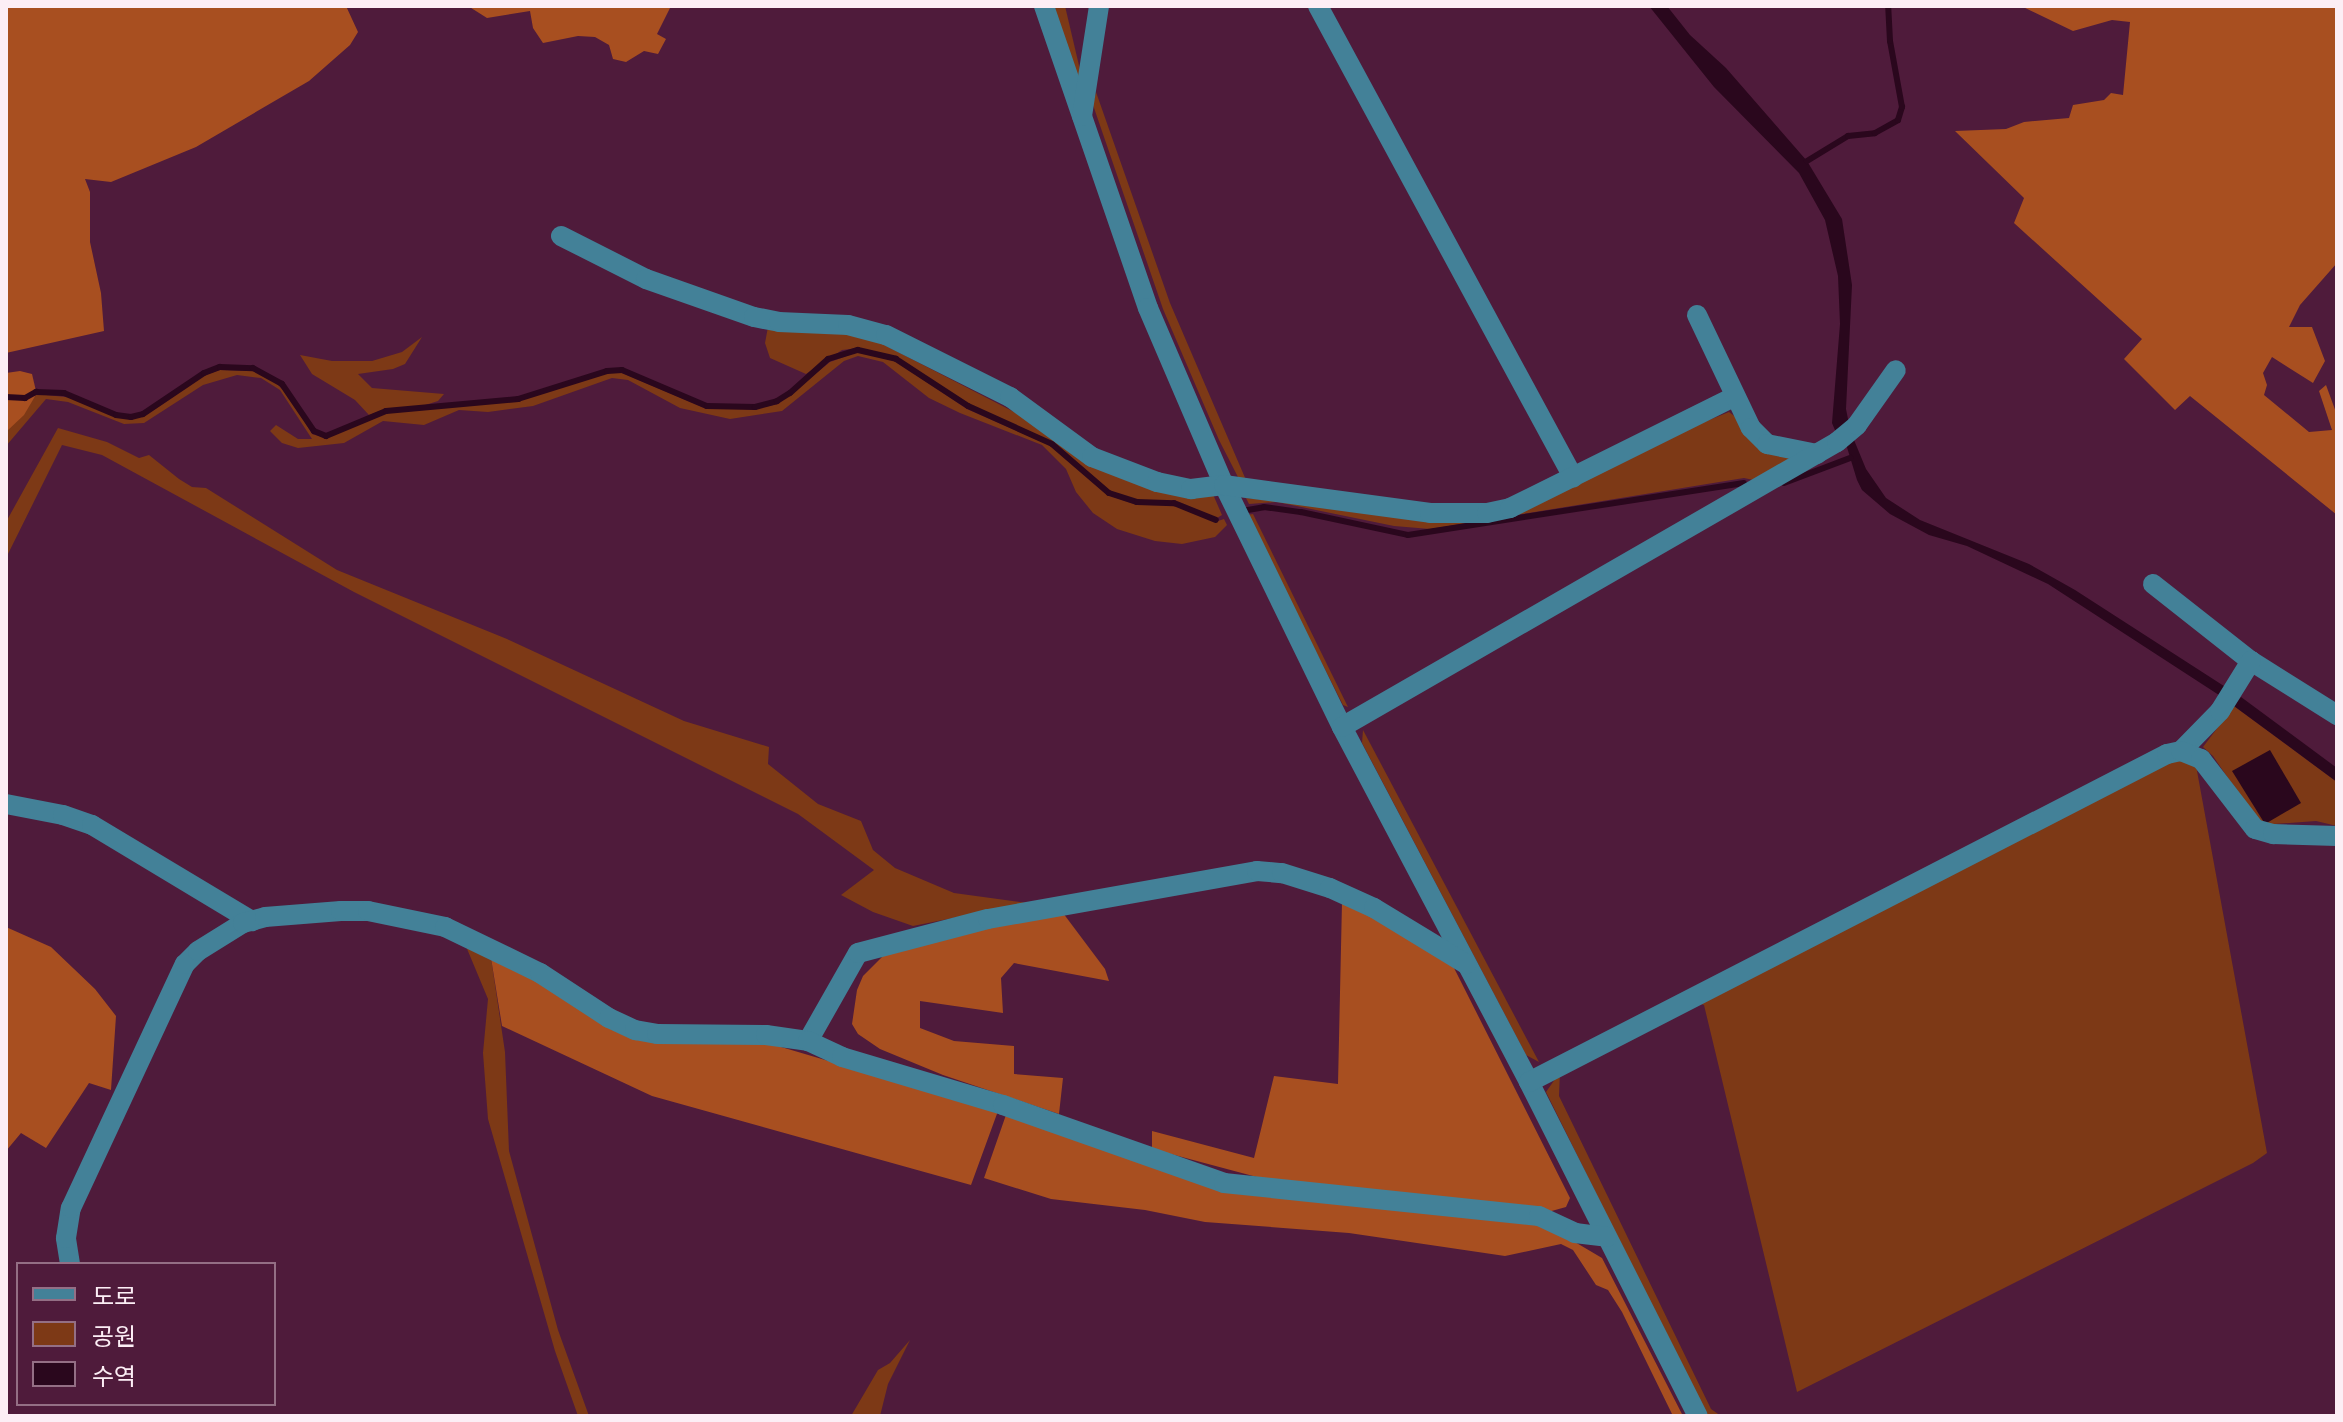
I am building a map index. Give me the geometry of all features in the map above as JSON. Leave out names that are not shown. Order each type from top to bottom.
[{"type":"street","points":[[1044,6],[1148,308],[1224,485],[1342,727],[1529,1082],[1698,1416]]},
{"type":"street","points":[[1082,117],[1099,6]]},
{"type":"street","points":[[1318,6],[1573,477]]},
{"type":"street","points":[[561,236],[646,279],[754,317],[870,329],[1010,397],[1092,457],[1157,482],[1191,489],[1224,485],[1459,514],[1510,508],[1734,397]]},
{"type":"street","points":[[1697,315],[1751,428],[1767,444],[1817,454]]},
{"type":"street","points":[[1342,727],[1837,442],[1857,425],[1896,370]]},
{"type":"street","points":[[2153,584],[2246,670],[2337,715]]},
{"type":"street","points":[[1529,1082],[1800,946],[2120,776],[2167,754],[2181,751],[2220,711],[2246,670]]},
{"type":"street","points":[[2181,751],[2201,759],[2255,829],[2273,834],[2337,836]]},
{"type":"street","points":[[6,804],[63,815],[92,825],[252,921]]},
{"type":"street","points":[[808,1041],[858,953],[988,919],[1257,871],[1282,873],[1345,895],[1374,908],[1467,965]]},
{"type":"street","points":[[70,1262],[66,1238],[71,1208],[185,964],[198,951],[232,928],[252,921],[341,911],[368,911],[445,927],[540,973],[609,1018],[635,1030],[657,1034],[766,1035],[808,1041],[842,1057],[1003,1105],[1224,1183],[1539,1216],[1575,1233],[1607,1237]]},
{"type":"green space","points":[[1052,6],[1065,6],[1081,74],[1076,78]]},
{"type":"green space","points":[[1096,92],[1170,303],[1246,480],[1240,481],[1219,440],[1163,309],[1093,105]]},
{"type":"green space","points":[[768,327],[867,336],[1018,414],[1058,441],[1212,492],[1222,515],[1217,518],[1174,501],[1137,500],[1110,491],[1053,442],[969,404],[896,357],[859,348],[842,350],[806,374],[770,358],[765,343]]},
{"type":"green space","points":[[422,337],[405,364],[358,374],[372,388],[444,394],[438,401],[422,406],[385,409],[369,415],[355,400],[312,374],[300,355],[332,361],[372,361],[402,352]]},
{"type":"green space","points":[[858,352],[895,361],[967,409],[1051,446],[1108,495],[1137,505],[1174,505],[1215,522],[1224,519],[1227,525],[1215,537],[1182,544],[1155,541],[1117,529],[1093,513],[1076,492],[1066,469],[1042,445],[960,413],[929,398],[883,362],[858,356],[844,361],[782,411],[730,419],[680,408],[628,380],[612,378],[533,406],[488,412],[459,410],[424,425],[383,421],[344,443],[298,448],[282,443],[270,431],[276,425],[298,439],[312,439],[280,390],[261,378],[237,375],[203,385],[144,423],[124,424],[68,402],[46,399],[6,446],[6,432],[37,394],[75,398],[115,417],[131,419],[145,416],[205,375],[220,370],[253,371],[271,378],[290,397],[312,434],[326,438],[387,413],[518,401],[607,373],[622,373],[707,409],[755,409],[778,404],[830,362]]},
{"type":"green space","points":[[1729,412],[1790,458],[1758,481],[1744,478],[1430,529],[1394,526],[1277,502],[1249,504],[1246,498],[1462,519]]},
{"type":"green space","points":[[58,428],[107,442],[139,458],[149,455],[192,487],[206,488],[337,570],[507,639],[684,721],[769,747],[768,764],[818,804],[861,821],[873,850],[895,868],[954,893],[1028,903],[913,926],[873,912],[841,895],[874,870],[798,814],[354,592],[102,455],[62,445],[6,558],[6,522]]},
{"type":"green space","points":[[1253,514],[1348,707],[1343,705],[1247,515]]},
{"type":"green space","points":[[2234,706],[2337,782],[2337,826],[2316,821],[2260,825],[2213,756],[2203,747]]},
{"type":"green space","points":[[1363,730],[1539,1062],[1526,1055],[1362,743]]},
{"type":"green space","points":[[2195,760],[2267,1153],[2253,1163],[1797,1392],[1704,1005],[1698,1003],[2161,761]]},
{"type":"green space","points":[[465,944],[491,958],[505,1052],[509,1151],[558,1330],[589,1416],[578,1416],[555,1351],[488,1119],[483,1053],[488,999]]},
{"type":"green space","points":[[1560,1072],[1559,1096],[1711,1409],[1721,1416],[1706,1416],[1546,1092]]},
{"type":"green space","points":[[910,1340],[888,1384],[880,1416],[851,1416],[878,1370],[890,1363]]},
{"type":"shaded area","points":[[6,6],[346,6],[358,32],[350,45],[309,81],[196,147],[111,182],[85,179],[90,192],[90,242],[101,293],[104,331],[6,353]]},
{"type":"shaded area","points":[[468,6],[671,6],[657,34],[666,39],[658,54],[644,51],[626,62],[613,59],[609,45],[595,37],[578,36],[543,43],[533,28],[530,11],[487,18]]},
{"type":"shaded area","points":[[2021,6],[2337,6],[2337,263],[2300,305],[2289,327],[2312,327],[2325,361],[2313,383],[2272,357],[2263,373],[2267,385],[2264,395],[2309,432],[2332,430],[2319,391],[2326,385],[2337,415],[2337,515],[2190,396],[2175,410],[2124,359],[2142,339],[2014,223],[2024,198],[1955,131],[2006,129],[2024,122],[2069,118],[2073,105],[2104,100],[2111,93],[2123,95],[2130,22],[2112,20],[2073,31]]},
{"type":"shaded area","points":[[20,371],[32,374],[36,391],[25,396],[6,396],[6,373]]},
{"type":"shaded area","points":[[37,393],[24,415],[6,432],[6,398],[25,399]]},
{"type":"shaded area","points":[[1342,902],[1390,926],[1452,964],[1570,1198],[1566,1207],[1548,1212],[1268,1180],[1152,1149],[1152,1131],[1254,1158],[1274,1076],[1338,1084]]},
{"type":"shaded area","points":[[1063,913],[1105,969],[1109,981],[1014,963],[1001,978],[1003,1013],[920,1001],[920,1028],[954,1041],[1014,1046],[1014,1074],[1063,1078],[1059,1114],[943,1075],[880,1049],[858,1034],[852,1024],[857,990],[863,976],[884,955],[1040,915]]},
{"type":"shaded area","points":[[6,927],[51,947],[95,989],[116,1016],[111,1090],[89,1083],[46,1148],[21,1133],[6,1151]]},
{"type":"shaded area","points":[[491,958],[542,981],[611,1025],[771,1044],[998,1111],[971,1185],[652,1096],[502,1026]]},
{"type":"shaded area","points":[[1007,1112],[1182,1173],[1541,1222],[1602,1258],[1683,1416],[1673,1416],[1608,1290],[1596,1285],[1573,1250],[1561,1244],[1505,1256],[1349,1233],[1205,1222],[1145,1210],[1051,1199],[984,1178]]},
{"type":"water","points":[[1649,6],[1667,6],[1690,35],[1726,68],[1807,161],[1842,219],[1852,285],[1846,409],[1849,424],[1837,435],[1832,423],[1840,324],[1838,276],[1825,220],[1799,173],[1714,87]]},
{"type":"water","points":[[1854,440],[1866,469],[1886,498],[1920,520],[2029,564],[2075,590],[2227,688],[2222,697],[2048,584],[1967,546],[1929,535],[1890,514],[1862,490],[1857,480],[1846,444]]},
{"type":"water","points":[[2241,697],[2337,768],[2337,782],[2234,706]]},
{"type":"water","points":[[2270,750],[2301,803],[2265,824],[2232,771]]},
{"type":"waterway","points":[[1807,161],[1848,136],[1875,133],[1898,120],[1902,107],[1890,41],[1888,6]]},
{"type":"waterway","points":[[6,397],[25,398],[36,392],[64,393],[116,415],[131,417],[143,414],[204,373],[220,367],[253,368],[282,384],[314,431],[326,436],[386,411],[518,399],[607,371],[622,370],[707,406],[755,407],[777,401],[790,393],[828,359],[858,350],[896,359],[968,406],[1052,444],[1109,493],[1137,502],[1174,503],[1216,520]]},
{"type":"waterway","points":[[1784,483],[1850,458]]},
{"type":"waterway","points":[[1242,511],[1264,507],[1301,512],[1408,535],[1744,483]]}]
